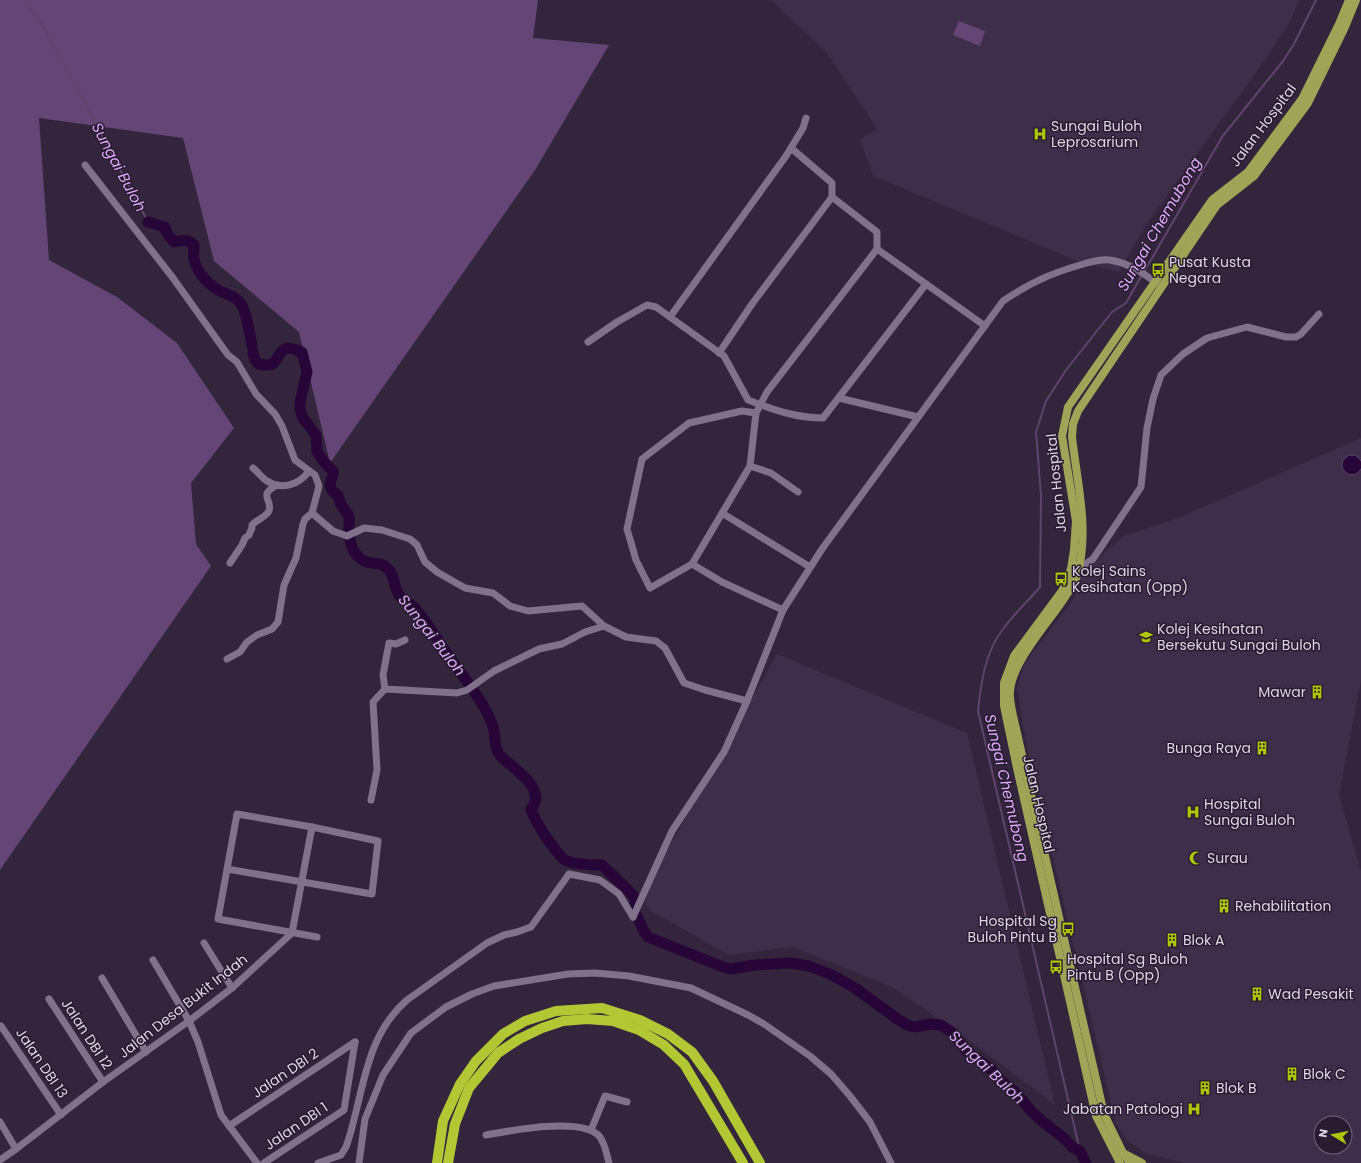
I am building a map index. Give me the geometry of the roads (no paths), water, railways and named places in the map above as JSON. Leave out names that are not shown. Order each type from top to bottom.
[{"type":"highway","points":[[437,1163],[443,1121],[460,1084],[476,1061],[503,1034],[525,1021],[556,1012],[602,1008],[640,1020],[668,1034],[692,1052],[713,1081],[760,1163]]},
{"type":"highway","points":[[448,1163],[455,1124],[469,1088],[498,1053],[519,1039],[563,1021],[587,1019],[613,1021],[639,1030],[664,1045],[684,1064],[743,1163]]},
{"type":"main road","name":"Jalan Hospital","points":[[1251,174],[1302,99],[1339,24],[1349,0]]},
{"type":"main road","name":"Jalan Hospital","points":[[1130,1163],[1119,1159],[1096,1116],[1016,768],[1004,706],[1004,683],[1014,656],[1062,591],[1074,569],[1076,521],[1062,436],[1068,407],[1156,282],[1217,205],[1251,174],[1308,103],[1346,27],[1356,0]]},
{"type":"main road","points":[[1119,1159],[1142,1163]]},
{"type":"street","points":[[670,318],[791,148],[803,128],[806,118]]},
{"type":"street","points":[[719,353],[752,304],[832,197],[832,183],[791,148]]},
{"type":"street","points":[[85,165],[173,278],[228,355],[237,362],[256,394],[275,414],[282,426],[296,460],[315,475],[319,486],[312,512],[303,524],[296,558],[284,585],[278,622],[272,629],[257,635],[247,642],[240,652],[227,659]]},
{"type":"street","points":[[756,413],[742,411],[689,423],[642,459],[627,529],[636,560],[650,588],[692,564],[750,466],[756,413],[767,392],[877,249],[877,232],[832,197]]},
{"type":"street","points":[[877,249],[985,326]]},
{"type":"street","points":[[318,1163],[341,1155],[346,1147],[364,1075],[378,1037],[388,1019],[396,1009],[407,1000],[487,943],[504,935],[531,927],[569,874],[600,880],[619,894],[633,917],[672,831],[724,752],[747,701],[783,610],[822,549],[1003,301],[1026,286],[1055,272],[1100,260],[1112,260],[1136,268],[1156,282]]},
{"type":"street","points":[[588,342],[617,322],[647,305],[656,307],[724,356],[748,400],[805,418],[823,418],[926,284]]},
{"type":"street","points":[[1074,569],[1094,559],[1141,487],[1146,428],[1152,399],[1161,375],[1183,354],[1207,338],[1247,327],[1296,337],[1301,334],[1319,314]]},
{"type":"street","points":[[839,398],[918,417]]},
{"type":"street","points":[[750,466],[771,473],[798,492]]},
{"type":"street","points":[[253,468],[268,482],[277,485],[290,486],[304,478],[310,471]]},
{"type":"street","points":[[230,563],[242,545],[244,538],[249,535],[252,525],[267,514],[270,509],[266,499],[267,494],[269,489],[277,485]]},
{"type":"street","points":[[312,512],[333,531],[347,536],[364,528],[382,530],[410,539],[416,545],[425,562],[437,572],[465,588],[493,594],[510,606],[528,611],[582,606],[604,626],[626,637],[656,641],[665,648],[684,683],[747,701]]},
{"type":"street","points":[[722,514],[810,567]]},
{"type":"street","points":[[692,564],[722,582],[783,610]]},
{"type":"street","points":[[371,800],[376,770],[373,702],[385,690],[457,693],[467,690],[494,671],[539,649],[562,644],[585,632],[604,626]]},
{"type":"street","points":[[385,690],[383,675],[389,643],[396,644],[406,640]]},
{"type":"street","points":[[227,869],[372,894],[378,841],[312,827],[237,814],[227,869],[218,919],[317,937]]},
{"type":"street","points":[[292,933],[312,827]]},
{"type":"street","name":"Jalan Desa Bukit Indah","points":[[0,1160],[103,1082],[189,1021],[232,988],[292,933]]},
{"type":"street","points":[[204,943],[232,988]]},
{"type":"street","points":[[153,960],[189,1021],[198,1042],[221,1115],[257,1163]]},
{"type":"street","points":[[359,1163],[365,1119],[368,1111],[383,1075],[411,1033],[446,1007],[472,994],[494,986],[561,975],[595,973],[629,976],[691,988],[764,1024],[810,1056],[836,1080],[870,1122],[891,1163]]},
{"type":"street","points":[[102,978],[146,1052]]},
{"type":"street","name":"Jalan DBI 12","points":[[48,999],[103,1082]]},
{"type":"street","name":"Jalan DBI 13","points":[[1,1026],[61,1115]]},
{"type":"street","name":"Jalan DBI 2","points":[[228,1126],[355,1042]]},
{"type":"street","name":"Jalan DBI 1","points":[[264,1163],[344,1110],[355,1042]]},
{"type":"street","points":[[590,1130],[606,1095],[627,1102]]},
{"type":"street","points":[[0,1122],[16,1149]]},
{"type":"street","points":[[486,1135],[535,1127],[556,1126],[590,1130],[600,1137],[609,1163]]},
{"type":"waterway","name":"Sungai Buloh","points":[[24,0],[44,27],[148,222]]},
{"type":"waterway","name":"Sungai Chemubong","points":[[1144,272],[1222,137],[1283,61],[1294,44],[1316,0]]},
{"type":"waterway","name":"Sungai Buloh","points":[[148,222],[165,227],[167,233],[174,242],[185,240],[194,245],[194,260],[201,275],[213,286],[232,296],[241,304],[245,312],[252,346]]},
{"type":"waterway","name":"Sungai Chemubong","points":[[1080,1151],[978,711],[982,679],[992,648],[1007,623],[1040,587],[1041,496],[1036,432],[1046,401],[1066,370],[1112,312],[1126,303],[1142,275]]},
{"type":"waterway","name":"Sungai Buloh","points":[[253,353],[255,360],[259,364],[266,365],[273,364],[284,349],[291,348],[302,352],[307,372],[300,402],[300,409],[303,418],[316,435],[317,452],[333,471],[333,476]]},
{"type":"waterway","name":"Sungai Buloh","points":[[331,480],[330,486],[333,492],[338,495],[340,503],[349,516],[349,530]]},
{"type":"waterway","name":"Sungai Buloh","points":[[350,539],[353,550],[360,559],[370,563],[381,564],[389,570],[399,595],[414,607],[469,684]]},
{"type":"waterway","name":"Sungai Buloh","points":[[473,690],[482,703],[491,722],[494,730],[497,751],[526,778],[532,786],[535,793],[535,801],[531,809],[536,821],[551,844],[561,857],[569,862],[602,865],[632,894],[635,899],[635,905]]},
{"type":"waterway","name":"Sungai Buloh","points":[[637,916],[648,937],[723,967],[731,969],[754,965],[790,963],[809,966],[832,975],[855,988],[907,1025],[915,1027],[931,1024],[941,1025],[953,1033],[967,1052],[991,1069],[998,1078],[1016,1093],[1031,1111],[1042,1121],[1065,1139],[1072,1147],[1080,1151],[1086,1163]]},
{"type":"place","name":"Sungai Buloh Leprosarium","points":[[1040,134]]},
{"type":"place","name":"Pusat Kusta Negara","points":[[1158,270]]},
{"type":"place","name":"Kolej Sains Kesihatan (Opp)","points":[[1061,579]]},
{"type":"place","name":"Kolej Kesihatan Bersekutu Sungai Buloh","points":[[1146,637]]},
{"type":"place","name":"Mawar","points":[[1317,692]]},
{"type":"place","name":"Bunga Raya","points":[[1262,748]]},
{"type":"place","name":"Hospital Sungai Buloh","points":[[1193,812]]},
{"type":"place","name":"Surau","points":[[1196,858]]},
{"type":"place","name":"Rehabilitation","points":[[1224,906]]},
{"type":"place","name":"Hospital Sg Buloh Pintu B","points":[[1068,929]]},
{"type":"place","name":"Blok A","points":[[1172,940]]},
{"type":"place","name":"Hospital Sg Buloh Pintu B (Opp)","points":[[1056,967]]},
{"type":"place","name":"Wad Pesakit","points":[[1257,994]]},
{"type":"place","name":"Blok C","points":[[1292,1074]]},
{"type":"place","name":"Blok B","points":[[1205,1088]]},
{"type":"place","name":"Jabatan Patologi","points":[[1194,1109]]}]
